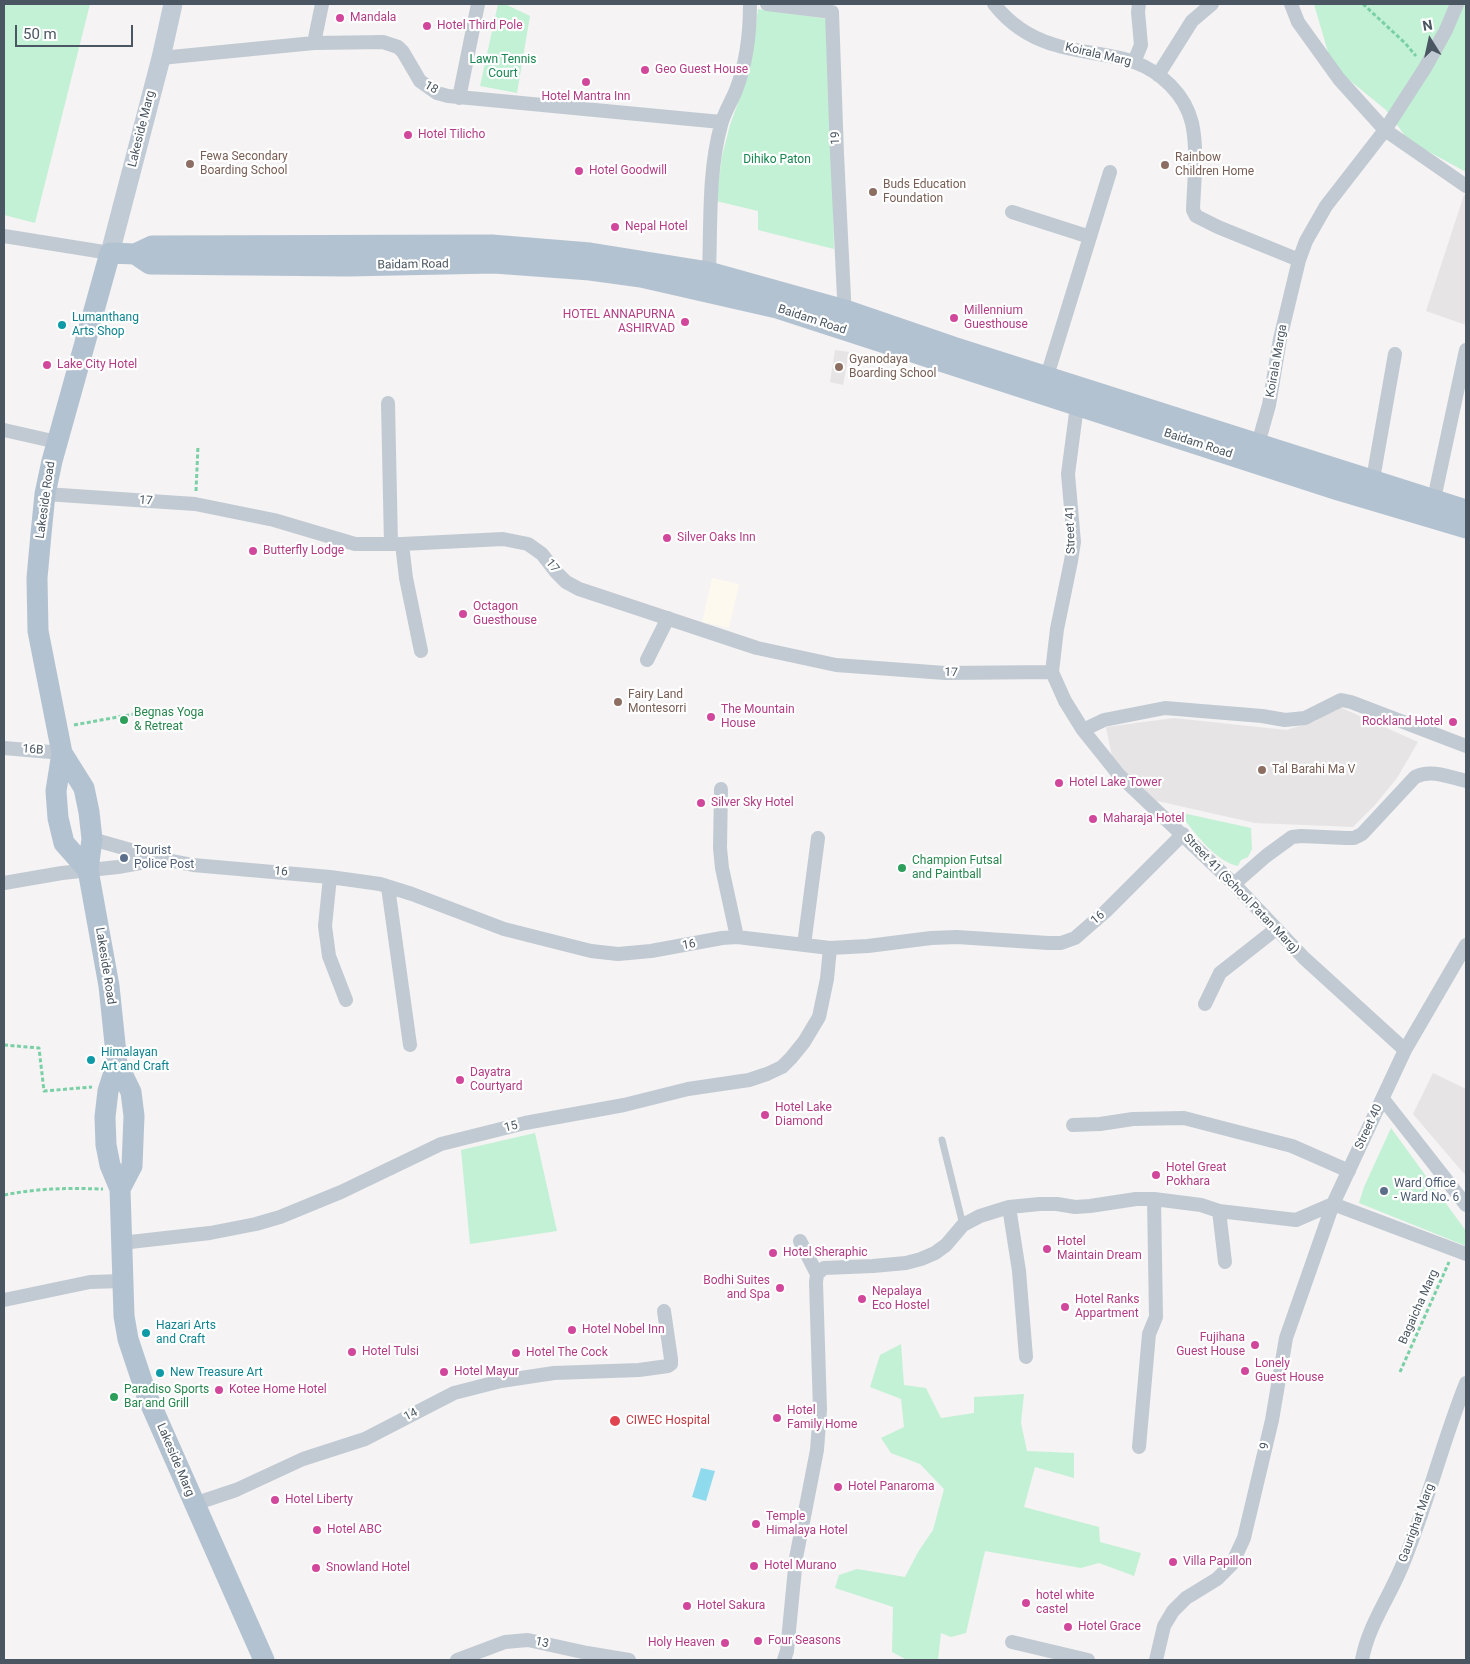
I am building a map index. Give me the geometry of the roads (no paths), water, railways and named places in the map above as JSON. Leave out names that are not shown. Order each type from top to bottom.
[{"type":"main road","name":"Lakeside Marg","points":[[110,253],[161,58],[172,4]]},
{"type":"main road","name":"Baidam Road","points":[[110,253],[134,254],[152,246],[492,245],[590,253],[709,272],[845,320],[1256,452],[1373,479],[1466,510]]},
{"type":"main road","name":"Lakeside Road","points":[[62,752],[38,622],[38,578],[45,494],[57,442],[110,253]]},
{"type":"main road","name":"Baidam Road","points":[[134,254],[150,264],[347,266],[494,263],[590,270],[641,277],[776,308],[845,320],[953,347],[1048,376],[1078,396]]},
{"type":"main road","name":"Baidam Road","points":[[1256,452],[1338,490],[1466,528]]},
{"type":"main road","points":[[62,752],[84,788],[92,839],[88,870]]},
{"type":"main road","points":[[62,752],[56,791],[58,818],[64,843],[88,870]]},
{"type":"main road","name":"Lakeside Road","points":[[88,870],[109,986],[117,1062]]},
{"type":"main road","name":"Lakeside Marg","points":[[117,1062],[108,1091],[105,1117],[106,1144],[110,1166],[120,1190],[126,1328],[147,1396],[264,1660]]},
{"type":"main road","name":"Lakeside Marg","points":[[117,1062],[131,1092],[134,1116],[132,1166],[120,1190]]},
{"type":"street","points":[[314,43],[322,4]]},
{"type":"street","points":[[459,98],[478,4]]},
{"type":"street","points":[[709,272],[713,167],[722,122],[744,64],[750,32],[750,4]]},
{"type":"street","name":"19","points":[[767,4],[834,8],[837,154],[845,320]]},
{"type":"street","name":"Koirala Marg","points":[[994,4],[1017,27],[1028,34],[1052,44],[1134,62],[1158,75],[1173,87],[1183,99],[1192,122],[1195,151],[1193,210],[1196,216],[1299,260]]},
{"type":"street","points":[[1134,62],[1141,45],[1139,4]]},
{"type":"street","points":[[1158,75],[1192,22],[1212,4]]},
{"type":"street","points":[[1291,4],[1298,22],[1339,79],[1386,130],[1466,186]]},
{"type":"street","name":"Koirala Marga","points":[[1256,452],[1269,404],[1280,339],[1299,260],[1306,241],[1326,206],[1386,130],[1425,68],[1446,30],[1457,4]]},
{"type":"street","name":"18","points":[[161,58],[314,43],[371,42],[392,44],[398,47],[408,58],[414,74],[420,81],[437,93],[459,98],[722,122]]},
{"type":"street","points":[[1048,376],[1110,172]]},
{"type":"street","points":[[1012,212],[1090,236]]},
{"type":"street","points":[[4,236],[110,253]]},
{"type":"street","points":[[1434,499],[1466,350]]},
{"type":"street","points":[[1373,479],[1395,354]]},
{"type":"street","name":"Street 41","points":[[1052,672],[1057,629],[1072,561],[1074,542],[1068,474],[1078,396]]},
{"type":"street","points":[[388,403],[397,544],[421,651]]},
{"type":"street","points":[[4,430],[57,442]]},
{"type":"street","name":"17","points":[[45,494],[195,504],[274,520],[355,544],[504,539],[528,544],[542,554],[566,582],[579,589],[757,648],[836,665],[945,673],[1052,672]]},
{"type":"street","points":[[648,660],[668,618]]},
{"type":"street","name":"Street 41 (School Patan Marg)","points":[[1052,672],[1065,701],[1084,730],[1119,775],[1234,884],[1304,958],[1405,1050]]},
{"type":"street","points":[[1084,730],[1104,720],[1165,708],[1262,716],[1285,720],[1305,718],[1341,700],[1351,702],[1466,746]]},
{"type":"street","name":"16B","points":[[4,748],[62,752]]},
{"type":"street","points":[[1234,884],[1266,856],[1292,837],[1354,838],[1362,834],[1414,778],[1423,773],[1466,781]]},
{"type":"street","points":[[721,789],[722,868],[737,936]]},
{"type":"street","name":"16","points":[[92,839],[162,859],[193,865],[330,877],[388,886],[504,929],[591,951],[618,954],[651,951],[737,936],[830,948],[957,937],[1061,943],[1075,938],[1106,912],[1183,834]]},
{"type":"street","points":[[804,945],[818,838]]},
{"type":"street","name":"16","points":[[4,883],[162,859]]},
{"type":"street","points":[[330,877],[325,926],[329,956],[346,1000]]},
{"type":"street","points":[[388,886],[410,1045]]},
{"type":"street","points":[[1205,1004],[1220,973],[1276,928]]},
{"type":"street","name":"Street 40","points":[[1333,1204],[1405,1050],[1466,944]]},
{"type":"street","name":"15","points":[[121,1243],[210,1234],[256,1224],[280,1217],[341,1192],[441,1144],[525,1123],[624,1105],[688,1089],[748,1080],[767,1074],[782,1066],[791,1058],[804,1042],[819,1016],[828,980],[830,948]]},
{"type":"street","points":[[1382,1099],[1466,1205]]},
{"type":"street","points":[[1073,1124],[1100,1124],[1133,1119],[1184,1118],[1292,1146],[1349,1171]]},
{"type":"street","points":[[817,1274],[821,1270],[830,1267],[873,1266],[906,1263],[921,1259],[935,1254],[946,1245],[963,1225],[980,1216],[1009,1207],[1040,1204],[1082,1207],[1136,1199],[1154,1199],[1201,1206],[1218,1211],[1296,1220],[1333,1204],[1460,1252]]},
{"type":"street","points":[[1139,1447],[1149,1334],[1156,1317],[1154,1199]]},
{"type":"street","name":"9","points":[[1156,1660],[1164,1626],[1173,1611],[1186,1598],[1217,1579],[1232,1564],[1244,1538],[1272,1420],[1286,1338],[1333,1204]]},
{"type":"street","points":[[1009,1207],[1019,1272],[1026,1357]]},
{"type":"street","points":[[1218,1211],[1225,1262]]},
{"type":"street","points":[[784,1660],[787,1651],[796,1558],[817,1450],[820,1410],[817,1274],[800,1241]]},
{"type":"street","points":[[4,1300],[90,1282],[123,1281]]},
{"type":"street","name":"14","points":[[194,1504],[236,1490],[303,1459],[365,1439],[454,1393],[501,1381],[554,1373],[639,1370],[668,1366],[671,1364],[664,1311]]},
{"type":"street","name":"Gaurighat Marg","points":[[1362,1660],[1364,1650],[1380,1612],[1402,1567],[1466,1383]]},
{"type":"street","name":"13","points":[[457,1660],[504,1642],[528,1640],[628,1660]]},
{"type":"street","points":[[1012,1642],[1088,1660]]},
{"type":"lane","points":[[942,1140],[963,1225]]},
{"type":"water","points":[[701,1468],[715,1471],[706,1501],[692,1497]]},
{"type":"place","name":"Mandala","points":[[340,18]]},
{"type":"place","name":"Hotel Third Pole","points":[[427,26]]},
{"type":"place","name":"Geo Guest House","points":[[645,70]]},
{"type":"place","name":"Hotel Mantra Inn","points":[[586,82]]},
{"type":"place","name":"Hotel Tilicho","points":[[408,135]]},
{"type":"place","name":"Fewa Secondary Boarding School","points":[[190,164]]},
{"type":"place","name":"Rainbow Children Home","points":[[1165,165]]},
{"type":"place","name":"Hotel Goodwill","points":[[579,171]]},
{"type":"place","name":"Buds Education Foundation","points":[[873,192]]},
{"type":"place","name":"Nepal Hotel","points":[[615,227]]},
{"type":"place","name":"Millennium Guesthouse","points":[[954,318]]},
{"type":"place","name":"HOTEL ANNAPURNA ASHIRVAD","points":[[685,322]]},
{"type":"place","name":"Lumanthang Arts Shop","points":[[62,325]]},
{"type":"place","name":"Lake City Hotel","points":[[47,365]]},
{"type":"place","name":"Gyanodaya Boarding School","points":[[839,367]]},
{"type":"place","name":"Silver Oaks Inn","points":[[667,538]]},
{"type":"place","name":"Butterfly Lodge","points":[[253,551]]},
{"type":"place","name":"Octagon Guesthouse","points":[[463,614]]},
{"type":"place","name":"Fairy Land Montesorri","points":[[618,702]]},
{"type":"place","name":"The Mountain House","points":[[711,717]]},
{"type":"place","name":"Begnas Yoga & Retreat","points":[[124,720]]},
{"type":"place","name":"Rockland Hotel","points":[[1453,722]]},
{"type":"place","name":"Tal Barahi Ma V","points":[[1262,770]]},
{"type":"place","name":"Hotel Lake Tower","points":[[1059,783]]},
{"type":"place","name":"Silver Sky Hotel","points":[[701,803]]},
{"type":"place","name":"Maharaja Hotel","points":[[1093,819]]},
{"type":"place","name":"Tourist Police Post","points":[[124,858]]},
{"type":"place","name":"Champion Futsal and Paintball","points":[[902,868]]},
{"type":"place","name":"Himalayan Art and Craft","points":[[91,1060]]},
{"type":"place","name":"Dayatra Courtyard","points":[[460,1080]]},
{"type":"place","name":"Hotel Lake Diamond","points":[[765,1115]]},
{"type":"place","name":"Hotel Great Pokhara","points":[[1156,1175]]},
{"type":"place","name":"Ward Office - Ward No. 6","points":[[1384,1191]]},
{"type":"place","name":"Hotel Maintain Dream","points":[[1047,1249]]},
{"type":"place","name":"Hotel Sheraphic","points":[[773,1253]]},
{"type":"place","name":"Bodhi Suites and Spa","points":[[780,1288]]},
{"type":"place","name":"Nepalaya Eco Hostel","points":[[862,1299]]},
{"type":"place","name":"Hotel Ranks Appartment","points":[[1065,1307]]},
{"type":"place","name":"Hotel Nobel Inn","points":[[572,1330]]},
{"type":"place","name":"Hazari Arts and Craft","points":[[146,1333]]},
{"type":"place","name":"Fujihana Guest House","points":[[1255,1345]]},
{"type":"place","name":"Hotel Tulsi","points":[[352,1352]]},
{"type":"place","name":"Hotel The Cock","points":[[516,1353]]},
{"type":"place","name":"Lonely Guest House","points":[[1245,1371]]},
{"type":"place","name":"Hotel Mayur","points":[[444,1372]]},
{"type":"place","name":"New Treasure Art","points":[[160,1373]]},
{"type":"place","name":"Kotee Home Hotel","points":[[219,1390]]},
{"type":"place","name":"Paradiso Sports Bar and Grill","points":[[114,1397]]},
{"type":"place","name":"Hotel Family Home","points":[[777,1418]]},
{"type":"place","name":"CIWEC Hospital","points":[[615,1421]]},
{"type":"place","name":"Hotel Panaroma","points":[[838,1487]]},
{"type":"place","name":"Hotel Liberty","points":[[275,1500]]},
{"type":"place","name":"Temple Himalaya Hotel","points":[[756,1524]]},
{"type":"place","name":"Hotel ABC","points":[[317,1530]]},
{"type":"place","name":"Villa Papillon","points":[[1173,1562]]},
{"type":"place","name":"Hotel Murano","points":[[754,1566]]},
{"type":"place","name":"Snowland Hotel","points":[[316,1568]]},
{"type":"place","name":"hotel white castel","points":[[1026,1603]]},
{"type":"place","name":"Hotel Sakura","points":[[687,1606]]},
{"type":"place","name":"Hotel Grace","points":[[1068,1627]]},
{"type":"place","name":"Four Seasons","points":[[758,1641]]},
{"type":"place","name":"Holy Heaven","points":[[725,1643]]},
{"type":"park label","name":"Lawn Tennis Court","points":[[503,67]]},
{"type":"park label","name":"Dihiko Paton","points":[[777,160]]}]
